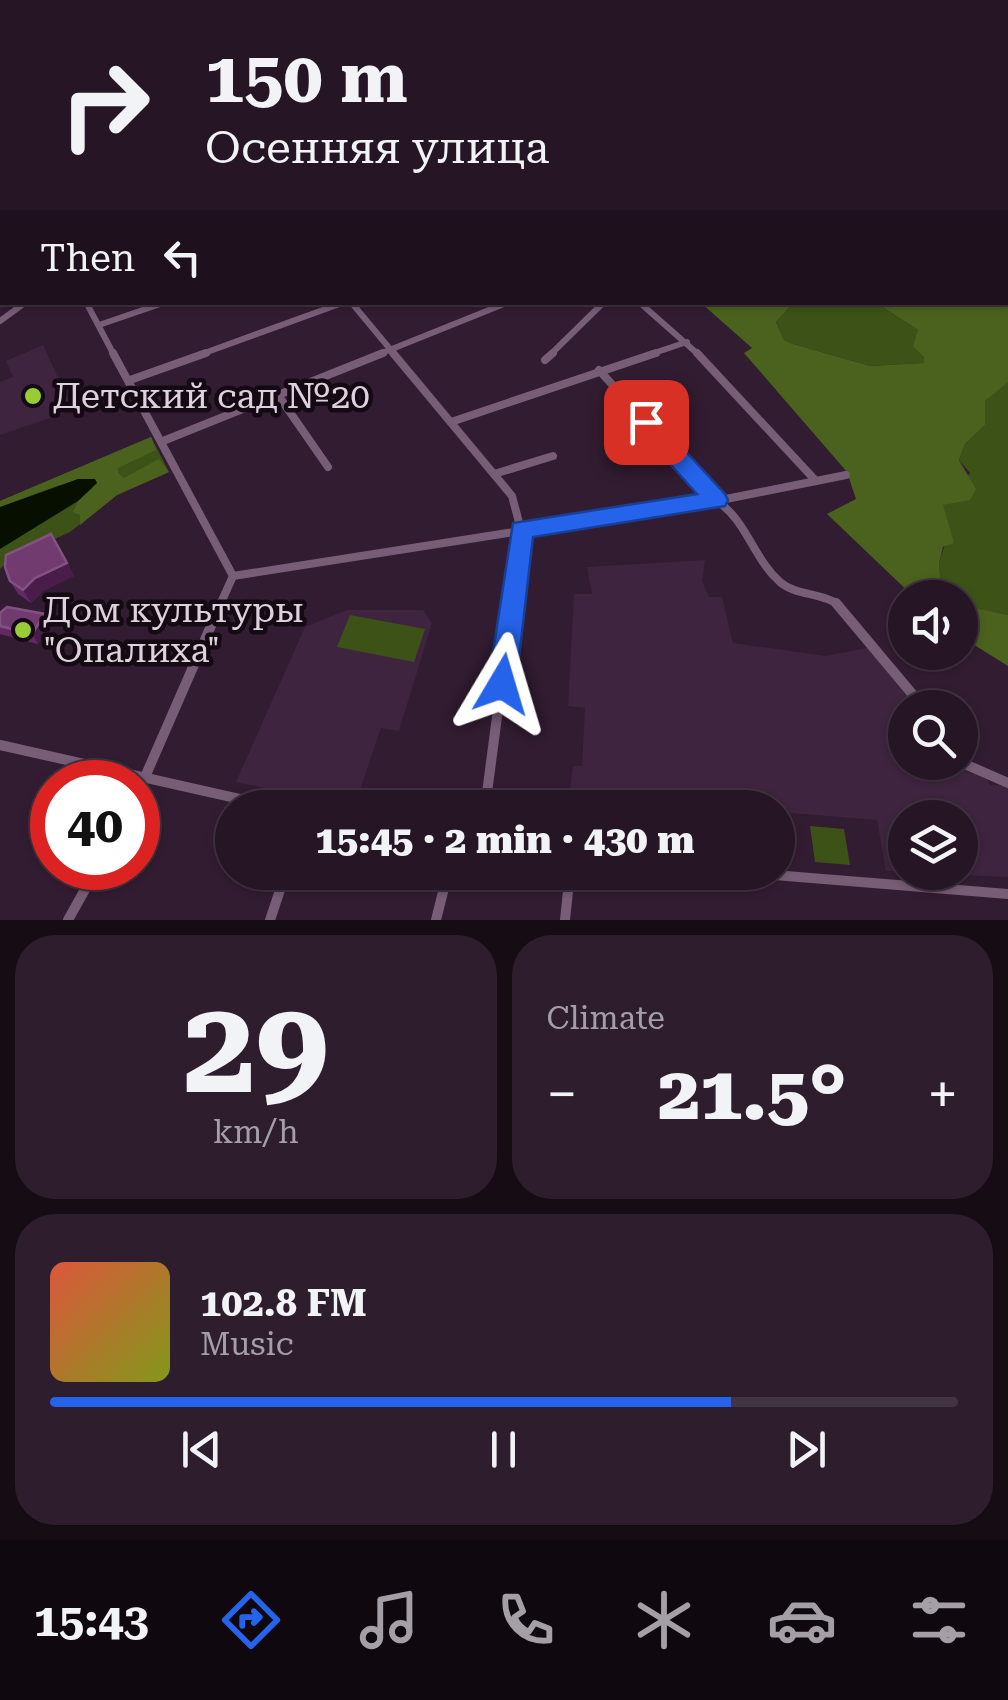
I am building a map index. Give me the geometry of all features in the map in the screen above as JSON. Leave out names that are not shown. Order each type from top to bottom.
[{"type":"street","points":[[0,321],[22,305]]},
{"type":"street","points":[[88,305],[233,576]]},
{"type":"street","points":[[98,325],[157,305]]},
{"type":"street","points":[[130,380],[340,305]]},
{"type":"street","points":[[351,305],[512,496],[521,530],[487,790]]},
{"type":"street","points":[[163,441],[501,305]]},
{"type":"street","points":[[545,360],[601,305]]},
{"type":"street","points":[[643,305],[688,342],[816,481]]},
{"type":"street","points":[[450,422],[688,342]]},
{"type":"street","points":[[599,370],[716,500],[730,507],[779,582],[797,592],[836,602],[912,690]]},
{"type":"street","points":[[278,395],[328,467]]},
{"type":"street","points":[[494,474],[553,456]]},
{"type":"street","points":[[233,576],[716,500],[846,475]]},
{"type":"street","points":[[153,760],[233,576]]},
{"type":"street","points":[[0,745],[68,760]]},
{"type":"street","points":[[978,770],[1008,783]]},
{"type":"street","points":[[160,780],[215,793]]},
{"type":"street","points":[[795,877],[1008,894]]},
{"type":"street","points":[[68,920],[84,890]]},
{"type":"street","points":[[270,920],[280,890]]},
{"type":"street","points":[[436,920],[444,890]]},
{"type":"street","points":[[564,920],[568,890]]},
{"type":"shaded area","name":"Детский сад №20","points":[[43,345],[73,410],[0,435],[0,382],[13,377],[6,361]]},
{"type":"shaded area","points":[[78,479],[95,479],[97,483],[78,501],[0,549],[0,507]]},
{"type":"shaded area","points":[[705,560],[702,581],[709,597],[722,597],[733,643],[825,656],[867,648],[905,690],[888,690],[888,780],[978,780],[978,775],[990,785],[1008,786],[1008,877],[978,876],[978,800],[888,800],[888,871],[877,820],[795,813],[795,790],[570,790],[573,766],[582,766],[585,708],[568,706],[574,594],[592,594],[587,567]]},
{"type":"shaded area","points":[[347,610],[423,610],[432,623],[399,731],[381,728],[360,790],[274,790],[236,782],[305,627]]},
{"type":"green space","points":[[703,305],[791,305],[776,322],[784,340],[870,366],[924,363],[924,357],[913,346],[918,330],[883,305],[1008,305],[1008,382],[985,401],[985,425],[965,444],[959,460],[976,489],[970,500],[943,505],[954,543],[943,547],[940,580],[896,580],[827,514],[856,499],[847,472],[744,353],[752,348]]},
{"type":"green space","points":[[791,305],[883,305],[918,330],[925,363],[870,366],[784,340],[776,322]]},
{"type":"green space","points":[[1008,382],[1008,615],[978,609],[978,580],[940,580],[939,564],[944,547],[953,542],[942,505],[970,473],[959,460],[965,444],[985,425],[985,401]]},
{"type":"green space","points":[[151,437],[169,472],[117,495],[70,532],[9,560],[0,569],[0,501]]},
{"type":"green space","points":[[151,437],[156,450],[118,468],[118,473],[124,478],[159,459],[169,472],[117,495],[80,525],[80,515],[73,512],[78,501],[93,488],[59,485],[0,507],[0,501]]},
{"type":"green space","points":[[978,609],[1008,615],[1008,666],[978,647]]},
{"type":"green space","points":[[350,615],[425,629],[414,662],[337,647]]},
{"type":"green space","points":[[810,826],[844,829],[850,865],[815,862]]},
{"type":"building","points":[[51,534],[67,563],[35,578],[23,590],[10,581],[6,555]]},
{"type":"building","points":[[7,607],[45,614],[32,634],[0,626],[0,613]]},
{"type":"place","name":"Детский сад №20","points":[[33,396]]},
{"type":"place","name":"Дом культуры \"Опалиха\"","points":[[23,630]]},
{"type":"route","points":[[502,684],[521,530],[716,500],[646,422]]}]
